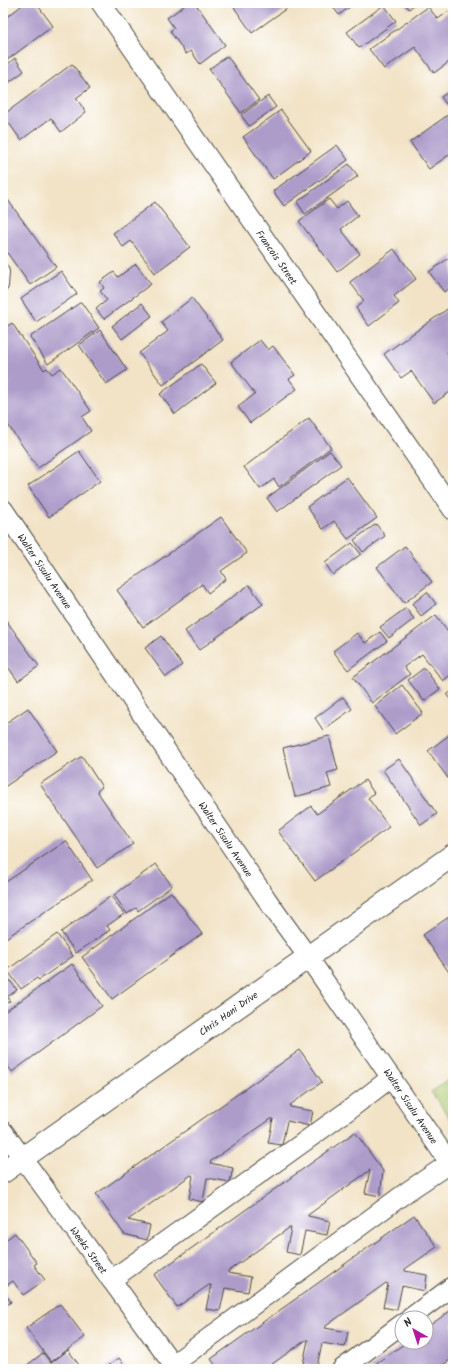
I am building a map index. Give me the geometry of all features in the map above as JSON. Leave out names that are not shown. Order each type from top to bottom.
[{"type":"street","name":"Francois Street","points":[[101,3],[453,510]]},
{"type":"street","name":"Walter Sisulu Avenue","points":[[3,509],[272,907],[392,1077],[451,1165]]},
{"type":"street","name":"Chris Hani Drive","points":[[3,1172],[453,855]]},
{"type":"street","points":[[111,1280],[343,1114],[392,1077]]},
{"type":"street","name":"Weeks Street","points":[[3,1131],[174,1367]]},
{"type":"street","points":[[174,1367],[402,1196],[451,1165]]},
{"type":"street","points":[[421,1310],[453,1286]]},
{"type":"street","points":[[342,1369],[394,1330]]},
{"type":"lane","points":[[3,269],[3,286]]},
{"type":"green space","points":[[453,1076],[453,1123],[431,1092]]},
{"type":"building","points":[[25,3],[36,3],[53,26],[3,63],[3,20]]},
{"type":"building","points":[[188,3],[195,3],[225,45],[200,64],[191,51],[186,54],[170,31],[174,28],[167,18]]},
{"type":"building","points":[[231,3],[294,3],[252,33]]},
{"type":"building","points":[[330,3],[355,3],[339,15]]},
{"type":"building","points":[[404,3],[416,3],[409,9]]},
{"type":"building","points":[[384,5],[396,21],[359,48],[347,32]]},
{"type":"building","points":[[428,7],[438,19],[453,8],[453,59],[434,73],[415,47],[384,69],[369,49]]},
{"type":"building","points":[[227,56],[259,100],[241,113],[209,69]]},
{"type":"building","points":[[15,58],[24,71],[3,87],[3,68]]},
{"type":"building","points":[[72,64],[90,88],[76,98],[86,112],[61,132],[51,118],[21,140],[3,115]]},
{"type":"building","points":[[453,89],[453,152],[429,169],[410,142],[452,112],[441,97]]},
{"type":"building","points":[[268,96],[276,107],[249,126],[241,115]]},
{"type":"building","points":[[281,110],[311,151],[273,179],[243,137]]},
{"type":"building","points":[[337,145],[348,160],[284,206],[273,191]]},
{"type":"building","points":[[349,164],[358,176],[305,214],[297,202]]},
{"type":"building","points":[[3,193],[56,267],[30,285],[3,247]]},
{"type":"building","points":[[329,199],[337,209],[347,201],[358,216],[341,229],[360,254],[337,272],[299,221]]},
{"type":"building","points":[[155,202],[190,247],[155,273],[131,241],[123,247],[113,233]]},
{"type":"building","points":[[394,249],[416,279],[394,296],[399,303],[369,326],[356,308],[364,301],[350,282]]},
{"type":"building","points":[[453,255],[453,286],[444,292],[429,272]]},
{"type":"building","points":[[136,264],[151,284],[104,319],[96,309],[107,300],[100,291],[104,288],[100,282],[114,272],[118,277]]},
{"type":"building","points":[[61,271],[77,294],[36,322],[21,299]]},
{"type":"building","points":[[192,298],[223,340],[163,385],[139,353],[168,331],[161,322]]},
{"type":"building","points":[[81,302],[99,328],[48,364],[30,337]]},
{"type":"building","points":[[142,303],[152,316],[122,339],[112,326]]},
{"type":"building","points":[[453,305],[453,347],[447,352],[453,360],[453,390],[434,403],[411,371],[401,378],[384,354]]},
{"type":"building","points":[[12,323],[44,370],[47,368],[52,374],[61,368],[91,411],[82,417],[91,431],[38,468],[3,418],[3,329]]},
{"type":"building","points":[[100,330],[127,370],[106,384],[79,345]]},
{"type":"building","points":[[260,340],[268,350],[273,346],[295,375],[289,379],[297,389],[250,423],[238,407],[255,394],[231,362]]},
{"type":"building","points":[[201,364],[216,383],[175,414],[160,394]]},
{"type":"building","points":[[309,418],[331,448],[279,487],[274,479],[260,489],[244,467]]},
{"type":"building","points":[[79,451],[100,481],[49,517],[28,486]]},
{"type":"building","points":[[330,451],[341,465],[277,512],[267,498]]},
{"type":"building","points":[[347,477],[377,518],[348,539],[334,521],[323,529],[307,507]]},
{"type":"building","points":[[221,517],[247,553],[221,571],[226,579],[208,593],[202,584],[143,627],[117,590]]},
{"type":"building","points":[[376,524],[385,536],[363,552],[354,540]]},
{"type":"building","points":[[352,543],[361,554],[333,575],[325,563]]},
{"type":"building","points":[[405,546],[432,582],[404,603],[377,567]]},
{"type":"building","points":[[249,585],[263,604],[199,650],[185,631]]},
{"type":"building","points":[[427,592],[436,604],[421,616],[412,604]]},
{"type":"building","points":[[406,608],[414,619],[389,638],[380,627]]},
{"type":"building","points":[[436,615],[453,638],[453,673],[443,681],[422,654],[404,667],[410,674],[372,703],[353,677]]},
{"type":"building","points":[[6,620],[39,666],[18,681],[6,664],[3,666],[3,622]]},
{"type":"building","points":[[380,632],[387,641],[348,670],[333,651],[357,633],[365,643]]},
{"type":"building","points":[[161,636],[182,665],[166,677],[145,648]]},
{"type":"building","points":[[424,668],[440,689],[424,701],[408,680]]},
{"type":"building","points":[[402,685],[423,713],[395,734],[375,706]]},
{"type":"building","points":[[453,690],[453,703],[447,695]]},
{"type":"building","points":[[343,697],[352,709],[323,730],[315,718]]},
{"type":"building","points":[[28,708],[57,751],[3,788],[3,725]]},
{"type":"building","points":[[453,732],[453,774],[448,778],[428,751]]},
{"type":"building","points":[[329,736],[338,770],[327,773],[331,787],[295,797],[283,748]]},
{"type":"building","points":[[82,756],[102,787],[97,791],[133,844],[97,868],[40,784]]},
{"type":"building","points":[[399,759],[437,814],[421,825],[383,770]]},
{"type":"building","points":[[365,780],[374,793],[368,798],[389,827],[315,881],[278,831],[311,806],[317,814]]},
{"type":"building","points":[[66,841],[92,880],[3,940],[3,884]]},
{"type":"building","points":[[156,864],[172,886],[138,911],[136,908],[127,914],[114,895]]},
{"type":"building","points":[[171,892],[202,934],[112,999],[82,957]]},
{"type":"building","points":[[111,896],[124,914],[107,926],[110,930],[76,953],[61,932]]},
{"type":"building","points":[[453,914],[453,978],[423,935]]},
{"type":"building","points":[[57,934],[73,956],[39,980],[37,978],[21,989],[7,970]]},
{"type":"building","points":[[72,964],[102,1006],[12,1072],[3,1059],[3,1013]]},
{"type":"building","points":[[3,971],[17,990],[7,997],[10,1001],[3,1005]]},
{"type":"building","points":[[300,1050],[322,1082],[290,1105],[290,1107],[313,1111],[310,1126],[287,1121],[282,1145],[268,1143],[273,1119],[271,1119],[211,1161],[210,1163],[233,1168],[230,1182],[207,1178],[203,1202],[189,1199],[193,1176],[191,1175],[128,1220],[150,1225],[147,1240],[124,1234],[96,1194]]},
{"type":"building","points":[[355,1132],[383,1171],[380,1196],[365,1193],[370,1170],[308,1215],[330,1221],[327,1235],[305,1231],[300,1255],[286,1252],[291,1228],[289,1228],[228,1271],[228,1273],[251,1277],[248,1292],[225,1288],[220,1311],[206,1309],[211,1285],[209,1285],[177,1307],[154,1275]]},
{"type":"building","points":[[414,1215],[437,1247],[405,1269],[405,1271],[427,1275],[425,1291],[402,1286],[397,1310],[383,1307],[388,1284],[386,1283],[326,1326],[325,1328],[348,1332],[345,1347],[322,1343],[317,1367],[303,1364],[308,1340],[265,1369],[218,1369],[211,1359]]},
{"type":"building","points":[[15,1233],[37,1263],[34,1265],[45,1280],[23,1295],[13,1281],[3,1288],[3,1242]]},
{"type":"building","points":[[3,1291],[11,1302],[3,1308]]},
{"type":"building","points":[[60,1304],[85,1337],[51,1362],[26,1328]]},
{"type":"building","points":[[453,1309],[453,1358],[437,1369],[368,1369],[395,1350],[434,1350],[434,1322]]},
{"type":"building","points":[[68,1350],[79,1365],[73,1369],[22,1369],[43,1353],[51,1363]]},
{"type":"building","points":[[119,1358],[127,1369],[104,1369]]}]
